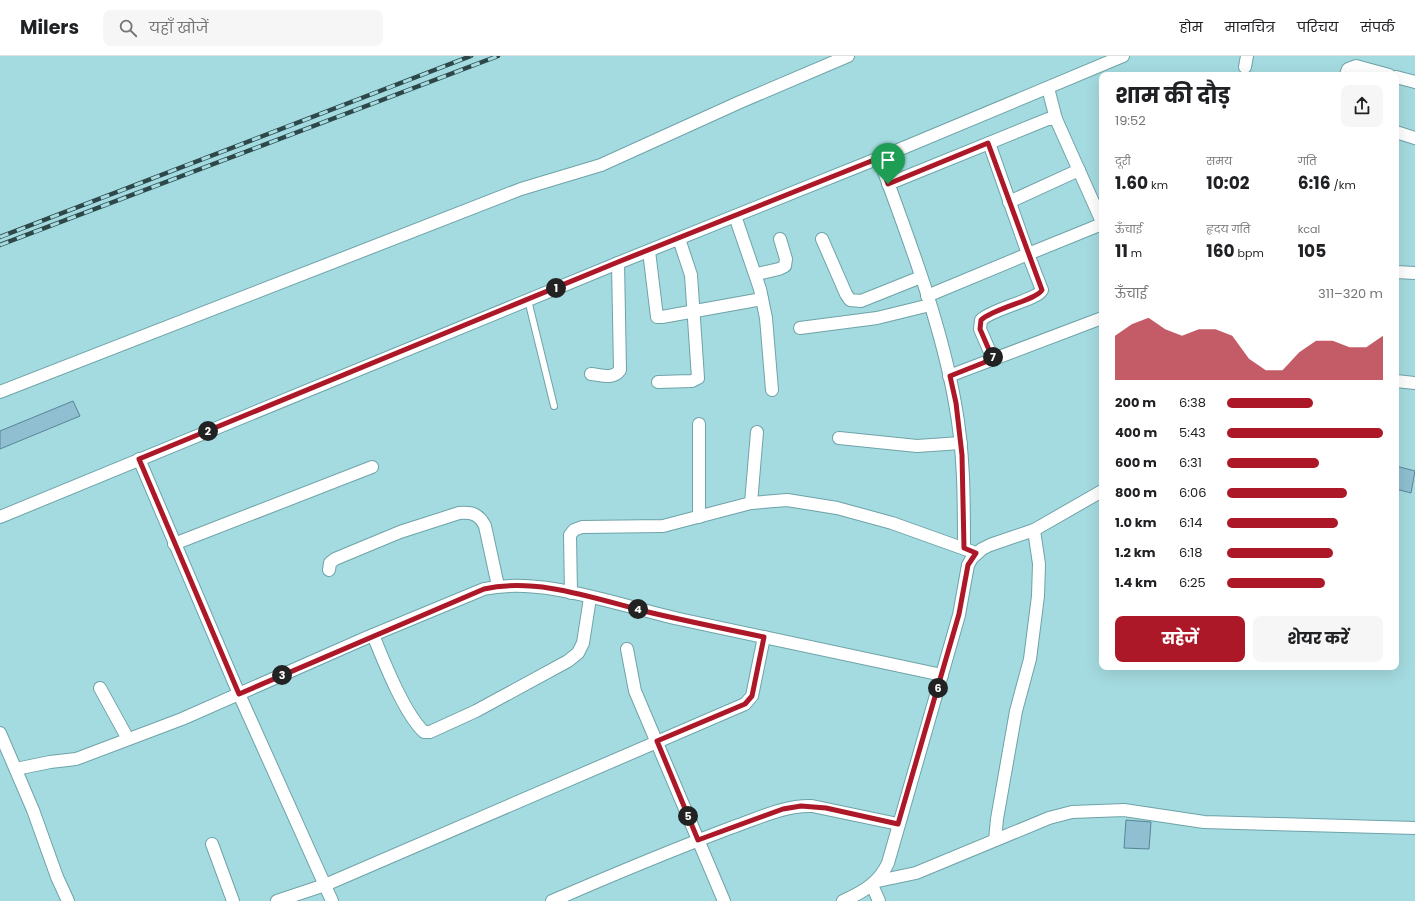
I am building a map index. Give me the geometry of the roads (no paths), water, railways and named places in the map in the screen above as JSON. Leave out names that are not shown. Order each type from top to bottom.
[{"type":"street","points":[[0,392],[521,189],[601,165],[740,102],[848,56]]},
{"type":"street","points":[[0,516],[618,262],[649,251],[879,158],[1123,56]]},
{"type":"street","points":[[1347,72],[1348,69],[1356,66],[1378,72]]},
{"type":"street","points":[[1399,78],[1415,82]]},
{"type":"street","points":[[1048,88],[1056,119],[1099,216]]},
{"type":"street","points":[[888,184],[988,143],[1048,120],[1056,119]]},
{"type":"street","points":[[1399,133],[1415,138]]},
{"type":"street","points":[[988,143],[1042,290],[1034,297],[992,312],[981,320],[980,329],[993,359]]},
{"type":"street","points":[[879,158],[921,277],[950,376],[961,443],[964,548]]},
{"type":"street","points":[[1010,202],[1079,170]]},
{"type":"street","points":[[736,216],[756,274],[766,318],[772,390]]},
{"type":"street","points":[[800,328],[877,318],[928,300],[1028,254],[1099,224]]},
{"type":"street","points":[[658,382],[692,381],[698,378],[689,265],[679,238]]},
{"type":"street","points":[[756,274],[785,266],[786,259],[780,239]]},
{"type":"street","points":[[822,239],[850,300],[861,301],[921,277]]},
{"type":"street","points":[[649,251],[657,317],[762,299]]},
{"type":"street","points":[[591,374],[614,376],[620,370],[618,262]]},
{"type":"street","points":[[1399,272],[1415,273]]},
{"type":"street","points":[[950,376],[1099,319]]},
{"type":"street","points":[[1399,381],[1415,383]]},
{"type":"street","points":[[699,424],[699,517]]},
{"type":"street","points":[[751,503],[757,432]]},
{"type":"street","points":[[839,438],[917,446],[961,443]]},
{"type":"street","points":[[139,459],[174,544],[220,646],[239,694],[332,901]]},
{"type":"street","points":[[174,544],[372,467]]},
{"type":"street","points":[[879,901],[875,883],[888,863],[959,614],[968,565],[976,553],[990,545],[1034,530],[1099,493]]},
{"type":"street","points":[[571,593],[570,535],[574,530],[582,527],[663,526],[751,503],[787,500],[837,508],[899,525],[976,553]]},
{"type":"street","points":[[329,570],[330,563],[335,559],[400,532],[459,513],[469,512],[481,518],[485,526],[498,586]]},
{"type":"street","points":[[995,840],[997,819],[1016,711],[1030,659],[1038,596],[1039,564],[1034,530]]},
{"type":"street","points":[[16,769],[50,762],[76,759],[182,719],[373,635],[484,589],[498,586],[522,585],[571,593],[764,637],[942,675]]},
{"type":"street","points":[[373,635],[385,664],[412,718],[424,732],[430,732],[496,700],[568,661],[578,653],[583,643],[590,598]]},
{"type":"street","points":[[277,901],[325,885],[745,704],[752,696],[764,637]]},
{"type":"street","points":[[628,649],[635,691],[724,901]]},
{"type":"street","points":[[100,688],[128,739]]},
{"type":"street","points":[[0,733],[16,769],[57,877],[68,901]]},
{"type":"street","points":[[552,901],[698,840],[783,809],[801,806],[826,808],[898,824]]},
{"type":"street","points":[[843,901],[875,883],[916,873],[1049,818],[1072,812],[1124,810],[1204,822],[1415,828]]},
{"type":"street","points":[[212,844],[233,901]]},
{"type":"lane","points":[[528,300],[554,406]]},
{"type":"railway","points":[[0,237],[471,56]]},
{"type":"railway","points":[[0,245],[498,56]]}]
